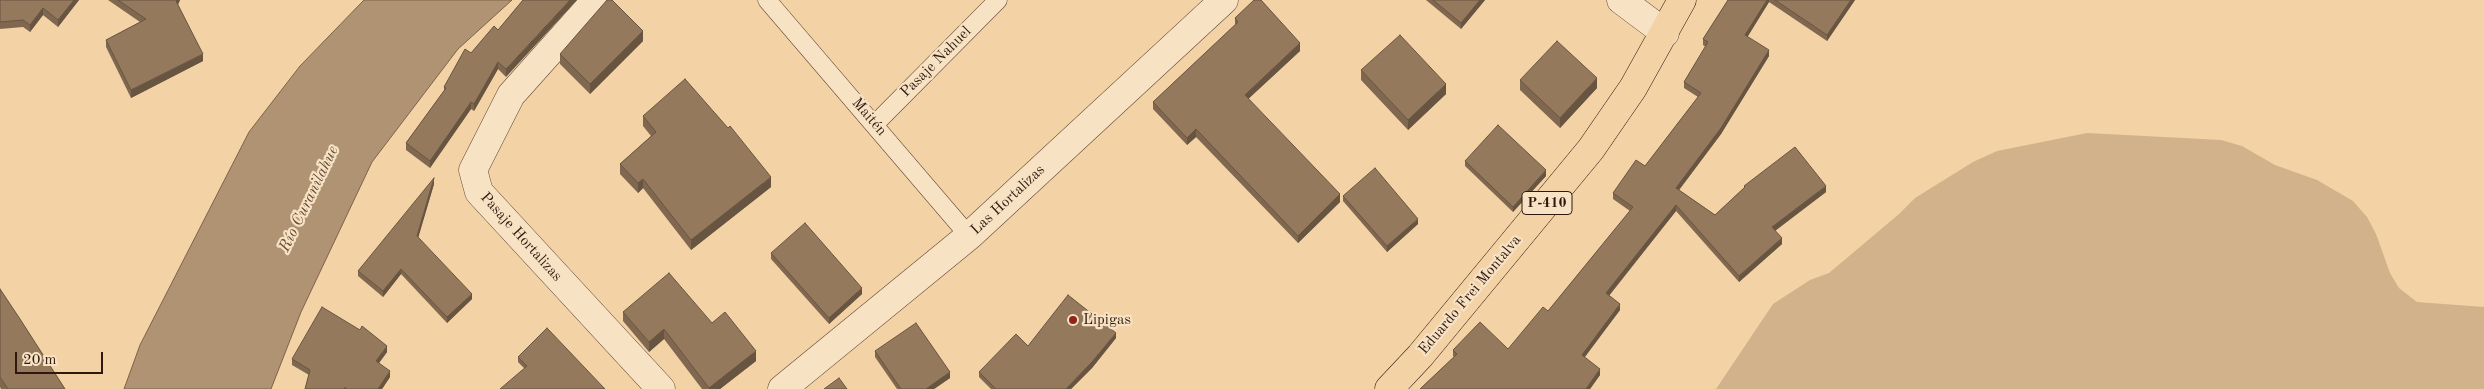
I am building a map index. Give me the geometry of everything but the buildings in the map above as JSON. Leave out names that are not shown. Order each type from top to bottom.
[{"type":"main road","name":"Eduardo Frei Montalva","points":[[1389,389],[1420,356],[1591,149],[1633,88],[1682,0]]},
{"type":"street","name":"Pasaje Hortalizas","points":[[596,0],[511,96],[473,170],[479,192],[661,389]]},
{"type":"street","name":"Las Hortalizas","points":[[782,389],[970,236],[1224,0]]},
{"type":"street","points":[[1621,0],[1665,33]]},
{"type":"lane","name":"Maitén","points":[[767,0],[970,236]]},
{"type":"lane","name":"Pasaje Nahuel","points":[[875,124],[998,0]]},
{"type":"shaded area","points":[[2087,133],[2221,140],[2242,146],[2275,165],[2317,180],[2353,201],[2367,217],[2376,234],[2390,273],[2399,288],[2417,302],[2484,307],[2484,389],[1716,389],[1773,304],[1810,280],[1829,273],[1899,214],[1915,198],[1973,162],[1997,151]]},
{"type":"water","name":"Río Curanilahue","points":[[364,0],[512,0],[458,49],[372,162],[301,312],[271,389],[124,389],[140,345],[249,132],[300,66]]},
{"type":"place","name":"Lipigas","points":[[1073,320]]}]
